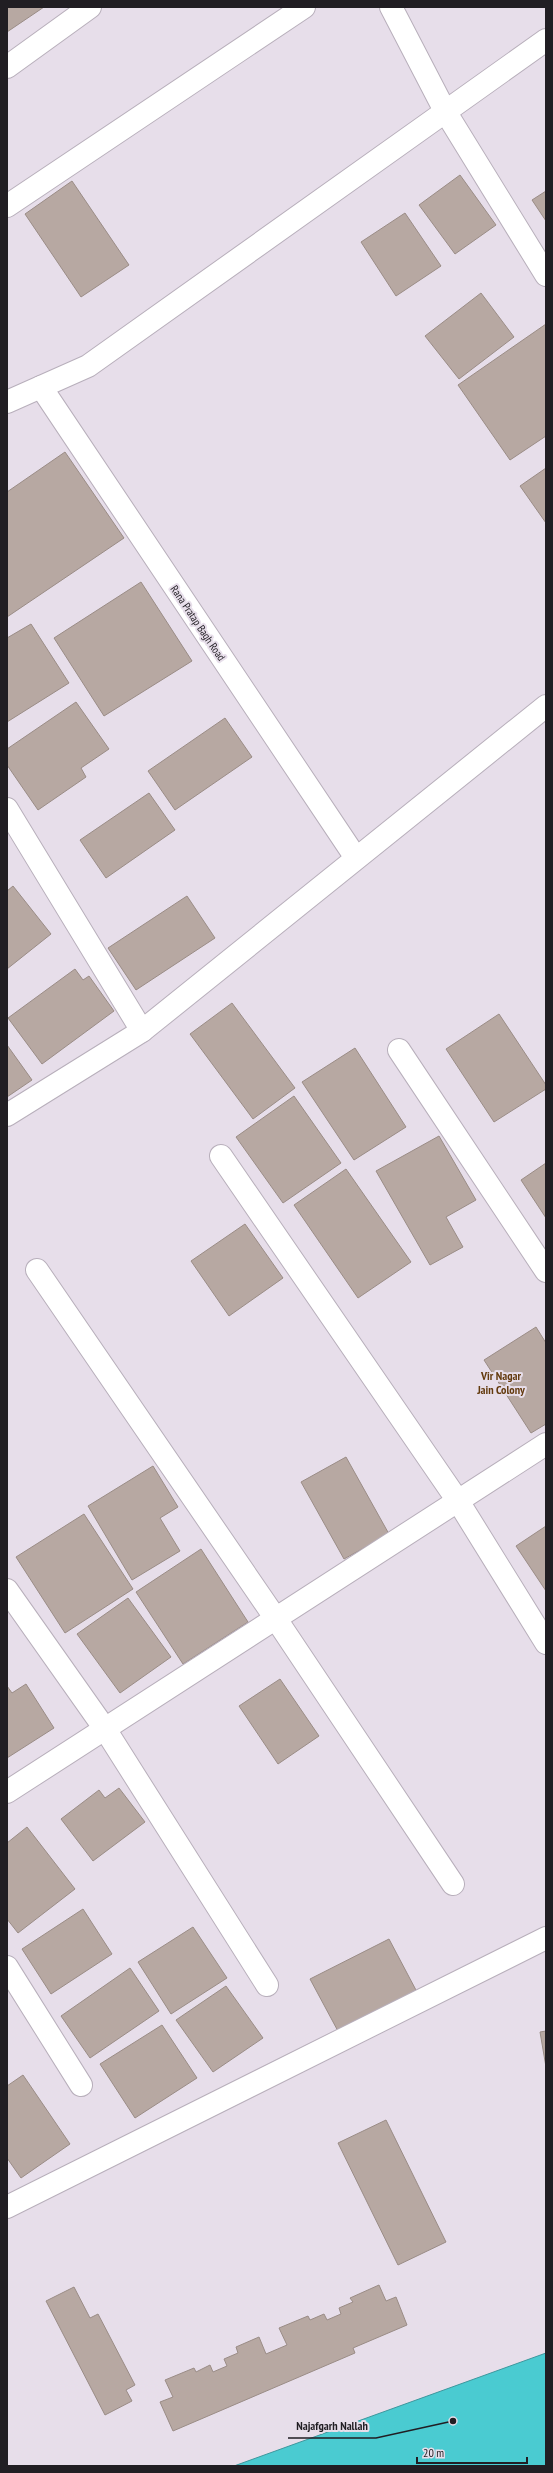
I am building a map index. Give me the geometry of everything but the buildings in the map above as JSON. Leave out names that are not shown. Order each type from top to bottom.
[{"type":"street","points":[[7,67],[90,7]]},
{"type":"street","points":[[7,206],[304,7]]},
{"type":"street","points":[[391,7],[445,110],[546,274]]},
{"type":"street","points":[[9,399],[41,387],[88,366],[445,110],[546,40]]},
{"type":"street","name":"Rana Pratap Bagh Road","points":[[41,387],[356,858]]},
{"type":"street","points":[[7,1115],[142,1031],[546,706]]},
{"type":"street","points":[[7,809],[142,1031]]},
{"type":"street","points":[[399,1050],[546,1271]]},
{"type":"street","points":[[221,1156],[458,1501],[546,1643]]},
{"type":"street","points":[[37,1270],[276,1618],[453,1884]]},
{"type":"street","points":[[7,1792],[546,1444]]},
{"type":"street","points":[[7,1590],[105,1729],[268,1985]]},
{"type":"street","points":[[7,2207],[546,1938]]},
{"type":"street","points":[[7,1966],[81,2084]]},
{"type":"water","points":[[546,2353],[546,2466],[234,2466]]},
{"type":"place","name":"Najafgarh Nallah","points":[[453,2421]]},
{"type":"district","name":"Vir Nagar Jain Colony","points":[[501,1382]]}]
